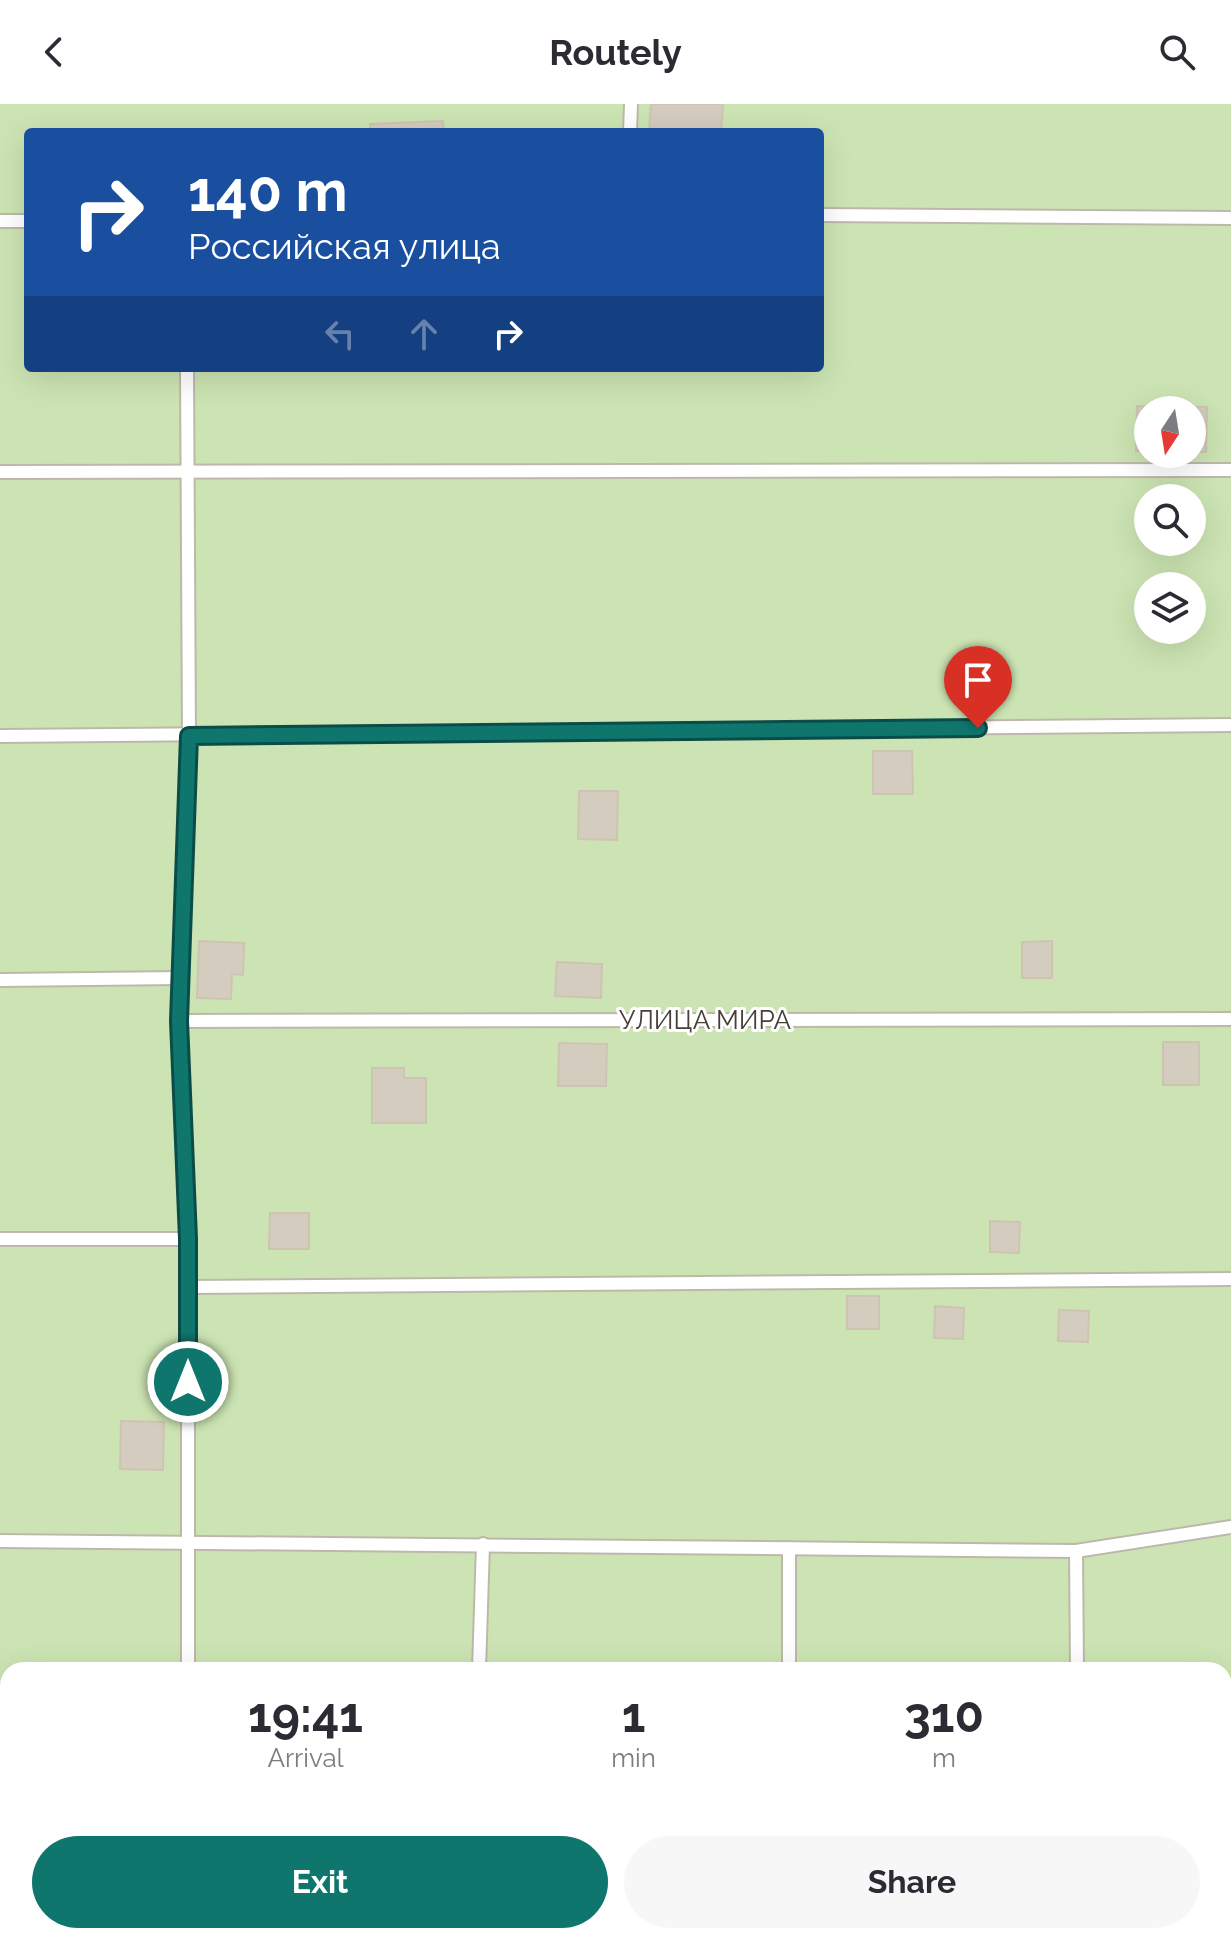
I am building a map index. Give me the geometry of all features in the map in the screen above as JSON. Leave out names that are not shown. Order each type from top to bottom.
[{"type":"lane","points":[[630,128],[631,104]]},
{"type":"lane","points":[[824,215],[1231,218]]},
{"type":"lane","points":[[0,221],[24,221]]},
{"type":"lane","points":[[187,372],[189,736],[179,1021],[188,1239],[188,1662]]},
{"type":"lane","points":[[0,472],[1231,470]]},
{"type":"lane","points":[[0,736],[1231,725]]},
{"type":"lane","points":[[0,980],[181,978]]},
{"type":"lane","name":"УЛИЦА МИРА","points":[[179,1021],[1231,1019]]},
{"type":"lane","points":[[0,1239],[188,1239]]},
{"type":"lane","points":[[188,1287],[1231,1279]]},
{"type":"lane","points":[[0,1541],[188,1540],[1076,1551],[1231,1527]]},
{"type":"lane","points":[[479,1662],[483,1544]]},
{"type":"lane","points":[[789,1548],[789,1662]]},
{"type":"lane","points":[[1076,1551],[1077,1662]]},
{"type":"green space","points":[[0,104],[1231,104],[1231,1662],[0,1662]]},
{"type":"building","points":[[651,104],[723,104],[721,128],[649,128]]},
{"type":"building","points":[[443,121],[444,128],[370,128],[370,124]]},
{"type":"building","points":[[873,751],[912,751],[913,794],[873,794]]},
{"type":"building","points":[[579,791],[618,791],[617,840],[578,839]]},
{"type":"building","points":[[199,941],[244,943],[243,975],[232,974],[231,999],[197,998]]},
{"type":"building","points":[[1052,941],[1052,978],[1022,978],[1022,942]]},
{"type":"building","points":[[557,962],[602,964],[601,998],[555,996]]},
{"type":"building","points":[[1163,1042],[1199,1042],[1199,1085],[1163,1085]]},
{"type":"building","points":[[559,1043],[607,1044],[606,1086],[558,1086]]},
{"type":"building","points":[[372,1068],[404,1068],[404,1078],[426,1078],[426,1123],[372,1123]]},
{"type":"building","points":[[270,1213],[309,1213],[309,1249],[269,1249]]},
{"type":"building","points":[[990,1221],[1020,1222],[1019,1253],[990,1252]]},
{"type":"building","points":[[847,1296],[879,1296],[879,1329],[847,1329]]},
{"type":"building","points":[[935,1306],[964,1308],[963,1339],[934,1338]]},
{"type":"building","points":[[1059,1310],[1089,1311],[1088,1342],[1058,1341]]},
{"type":"building","points":[[121,1421],[164,1422],[163,1470],[120,1469]]},
{"type":"route","points":[[188,1382],[188,1239],[179,1021],[189,736],[978,728]]}]
